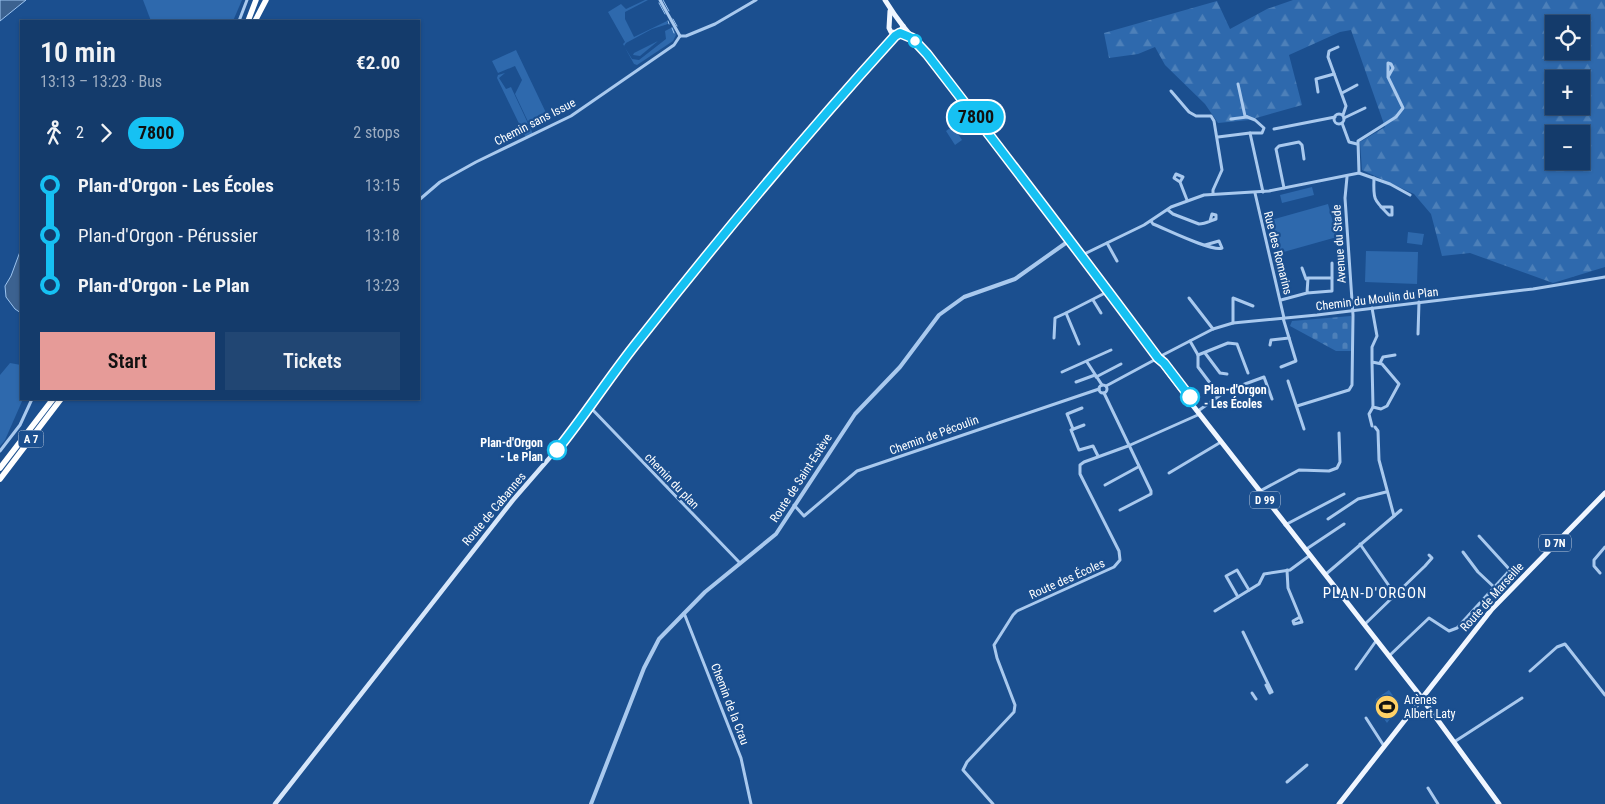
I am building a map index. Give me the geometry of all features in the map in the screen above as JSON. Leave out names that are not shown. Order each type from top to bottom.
[{"type":"highway","points":[[248,20],[256,0]]},
{"type":"highway","points":[[255,20],[264,0]]},
{"type":"highway","name":"A 7","points":[[0,468],[52,400]]},
{"type":"highway","name":"A 7","points":[[0,479],[60,400]]},
{"type":"main road","points":[[885,0],[897,20],[903,26],[898,33],[890,30],[891,22],[888,6]]},
{"type":"main road","points":[[891,22],[897,20]]},
{"type":"main road","name":"D 99","points":[[903,26],[980,122],[1107,292],[1158,358],[1164,363],[1284,525],[1389,657],[1499,804]]},
{"type":"main road","name":"Route de Cabannes","points":[[886,47],[890,30]]},
{"type":"main road","name":"D 99","points":[[898,33],[912,38]]},
{"type":"main road","name":"Route de Cabannes","points":[[276,804],[508,506],[566,439],[730,228],[898,33]]},
{"type":"main road","name":"Route de Marseille","points":[[1421,699],[1492,609],[1605,493]]},
{"type":"main road","name":"D 7N","points":[[1339,804],[1421,699]]},
{"type":"street","points":[[239,20],[247,0]]},
{"type":"street","points":[[660,0],[680,36],[686,36],[715,24],[756,0]]},
{"type":"street","name":"Chemin sans Issue","points":[[420,199],[440,182],[476,162],[571,116],[674,45],[680,36]]},
{"type":"street","points":[[1338,47],[1329,51],[1328,55],[1346,110],[1342,123],[1349,142],[1357,144]]},
{"type":"street","points":[[1318,92],[1316,79],[1334,74]]},
{"type":"street","points":[[1359,173],[1358,141],[1396,117],[1401,111],[1401,101],[1388,76]]},
{"type":"street","points":[[1218,137],[1262,132],[1264,129],[1258,122],[1245,114],[1238,84]]},
{"type":"street","points":[[1342,93],[1357,85]]},
{"type":"street","points":[[1171,91],[1188,112],[1196,116],[1211,116],[1218,137],[1222,170],[1213,194]]},
{"type":"street","points":[[1274,129],[1335,117],[1338,114],[1343,116],[1365,108]]},
{"type":"street","points":[[1231,119],[1248,117]]},
{"type":"street","points":[[1335,117],[1336,122],[1342,123]]},
{"type":"street","points":[[1250,133],[1264,192]]},
{"type":"street","points":[[1284,188],[1276,148],[1299,142],[1302,145],[1304,159]]},
{"type":"street","points":[[1080,256],[1151,221],[1187,200],[1213,194],[1264,192],[1359,173],[1410,195]]},
{"type":"street","name":"Avenue du Stade","points":[[1297,406],[1352,388],[1354,362],[1345,198],[1346,177]]},
{"type":"street","points":[[1374,178],[1373,198],[1381,207]]},
{"type":"street","points":[[1180,182],[1187,200]]},
{"type":"street","name":"Rue des Romarins","points":[[1255,193],[1296,361],[1281,367]]},
{"type":"street","points":[[1168,210],[1173,214],[1199,224],[1210,221]]},
{"type":"street","points":[[1151,221],[1205,245],[1222,248],[1219,241],[1205,245]]},
{"type":"street","name":"Route de Saint-Estève","points":[[591,804],[649,656],[659,639],[706,592],[776,534],[855,414],[900,367],[940,315],[964,297],[1015,279],[1070,240]]},
{"type":"street","points":[[1107,243],[1117,262]]},
{"type":"street","points":[[1281,300],[1307,293],[1332,291],[1332,263]]},
{"type":"street","points":[[1302,268],[1306,280],[1307,293]]},
{"type":"street","points":[[1306,280],[1310,277],[1332,278]]},
{"type":"street","name":"Chemin du Moulin du Plan","points":[[1158,358],[1213,329],[1233,323],[1533,289],[1605,277]]},
{"type":"street","points":[[1054,338],[1055,318],[1107,292]]},
{"type":"street","points":[[1190,298],[1213,329]]},
{"type":"street","points":[[1233,323],[1231,300],[1233,298],[1254,306]]},
{"type":"street","points":[[1094,300],[1101,313]]},
{"type":"street","points":[[1418,334],[1419,302]]},
{"type":"street","points":[[1372,308],[1377,334],[1372,347],[1373,407],[1369,414],[1378,431],[1379,460],[1386,492],[1394,516]]},
{"type":"street","points":[[1066,313],[1079,344]]},
{"type":"street","points":[[1270,345],[1270,340],[1289,338]]},
{"type":"street","points":[[1190,341],[1198,355],[1198,367],[1216,392]]},
{"type":"street","points":[[1198,355],[1205,354],[1228,343],[1237,344],[1248,373]]},
{"type":"street","points":[[1062,372],[1111,350]]},
{"type":"street","points":[[1205,354],[1220,373],[1227,374]]},
{"type":"street","points":[[1380,363],[1383,357],[1395,355]]},
{"type":"street","points":[[1087,362],[1102,385],[1106,386],[1158,358]]},
{"type":"street","points":[[1372,362],[1380,363],[1398,381],[1399,386],[1386,407],[1378,409],[1373,407]]},
{"type":"street","points":[[1076,382],[1096,376],[1121,364]]},
{"type":"street","name":"Route des Écoles","points":[[994,804],[963,770],[967,762],[1014,712],[1015,705],[994,645],[1017,611],[1114,568],[1120,560],[1120,551],[1079,469],[1082,463],[1128,446],[1199,412],[1226,391],[1264,377],[1272,399]]},
{"type":"street","points":[[1288,381],[1304,429]]},
{"type":"street","points":[[1102,385],[1099,389],[1104,393],[1151,494],[1120,510]]},
{"type":"street","points":[[1104,393],[1107,390],[1106,386]]},
{"type":"street","name":"Chemin de Pécoulin","points":[[794,504],[804,516],[857,471],[1099,389]]},
{"type":"street","points":[[0,451],[20,425],[32,400]]},
{"type":"street","name":"chemin du plan","points":[[590,407],[741,564]]},
{"type":"street","points":[[1073,429],[1067,414],[1082,408]]},
{"type":"street","points":[[1084,425],[1070,430],[1077,448],[1080,450],[1095,447],[1098,456]]},
{"type":"street","points":[[1259,492],[1299,470],[1330,471],[1337,468],[1340,462],[1340,433]]},
{"type":"street","points":[[1169,473],[1221,442]]},
{"type":"street","points":[[1105,485],[1138,467]]},
{"type":"street","points":[[1328,518],[1364,497],[1386,492]]},
{"type":"street","points":[[1284,525],[1344,494]]},
{"type":"street","points":[[1324,576],[1402,510]]},
{"type":"street","points":[[1304,550],[1344,524]]},
{"type":"street","points":[[1389,657],[1429,618],[1453,631],[1510,570],[1479,536]]},
{"type":"street","points":[[1360,544],[1394,593]]},
{"type":"street","points":[[1600,573],[1594,566],[1594,560],[1605,547]]},
{"type":"street","points":[[1464,552],[1478,572],[1494,587]]},
{"type":"street","points":[[1364,626],[1425,566],[1432,558],[1429,555]]},
{"type":"street","points":[[1215,612],[1259,584],[1264,574],[1275,570],[1287,570],[1309,556]]},
{"type":"street","points":[[1238,597],[1226,574],[1237,570],[1249,590]]},
{"type":"street","points":[[1287,570],[1288,588],[1300,617]]},
{"type":"street","name":"Chemin de la Crau","points":[[684,613],[741,758],[751,804]]},
{"type":"street","points":[[1243,632],[1271,692],[1257,667]]},
{"type":"street","points":[[1356,668],[1376,641]]},
{"type":"street","points":[[1530,671],[1557,647],[1565,644],[1605,695]]},
{"type":"street","points":[[1252,693],[1256,699]]},
{"type":"street","points":[[1454,742],[1522,698]]},
{"type":"street","points":[[1366,718],[1384,746]]},
{"type":"street","points":[[1287,782],[1307,766]]},
{"type":"street","points":[[1428,788],[1438,804]]},
{"type":"green space","points":[[143,0],[242,0],[233,20],[151,20]]},
{"type":"green space","points":[[648,0],[625,12],[625,19],[634,37],[667,21],[668,24],[652,29],[626,43],[624,46],[625,42],[608,12],[621,4],[626,9]]},
{"type":"green space","points":[[1293,0],[1605,0],[1605,267],[1553,283],[1470,253],[1442,256],[1431,214],[1414,194],[1362,170],[1360,142],[1385,127],[1351,30],[1340,32],[1289,55],[1302,105],[1249,120],[1218,123],[1205,104],[1165,65],[1155,47],[1138,54],[1109,58],[1104,33],[1217,1],[1230,29],[1267,9]]},
{"type":"green space","points":[[673,27],[676,35],[673,41],[637,65],[634,64],[625,48],[632,59],[639,60],[666,39],[665,31]]},
{"type":"green space","points":[[658,41],[640,56],[633,55],[634,53]]},
{"type":"green space","points":[[516,50],[549,119],[531,128],[515,94],[522,80],[515,66],[498,73],[492,61]]},
{"type":"green space","points":[[505,73],[499,78],[506,89],[511,87],[533,134],[526,138],[497,78],[498,75]]},
{"type":"green space","points":[[953,126],[962,140],[955,145],[946,131]]},
{"type":"green space","points":[[1312,187],[1314,195],[1282,203],[1280,195]]},
{"type":"green space","points":[[1328,204],[1337,237],[1280,253],[1271,220]]},
{"type":"green space","points":[[1408,232],[1424,234],[1422,245],[1407,243]]},
{"type":"green space","points":[[1366,251],[1418,252],[1417,284],[1365,282]]},
{"type":"green space","points":[[1351,316],[1352,351],[1336,351],[1290,326],[1292,321]]},
{"type":"green space","points":[[10,363],[20,365],[20,400],[23,400],[5,440],[0,446],[0,375]]},
{"type":"green space","name":"Arènes Albert Laty","points":[[1389,690],[1396,700],[1397,710],[1387,723],[1375,706],[1376,699]]},
{"type":"shaded area","points":[[0,0],[26,0],[0,21]]},
{"type":"shaded area","points":[[20,252],[20,312],[6,297],[5,286]]},
{"type":"waterway","points":[[663,0],[669,11]]},
{"type":"waterway","points":[[659,3],[665,14]]},
{"type":"waterway","points":[[673,19],[677,26]]},
{"type":"waterway","points":[[672,28],[674,33]]},
{"type":"bus line","name":"7800","points":[[557,450],[639,340],[730,228],[817,124],[895,36],[900,33],[912,38],[927,54],[1058,222],[1080,256],[1190,397]]},
{"type":"place","name":"Plan-d'Orgon - Les Écoles","points":[[1190,397]]},
{"type":"place","name":"Plan-d'Orgon - Le Plan","points":[[557,450]]},
{"type":"place","name":"Arènes Albert Laty","points":[[1387,707]]},
{"type":"district","name":"PLAN-D'ORGON","points":[[1375,593]]}]
